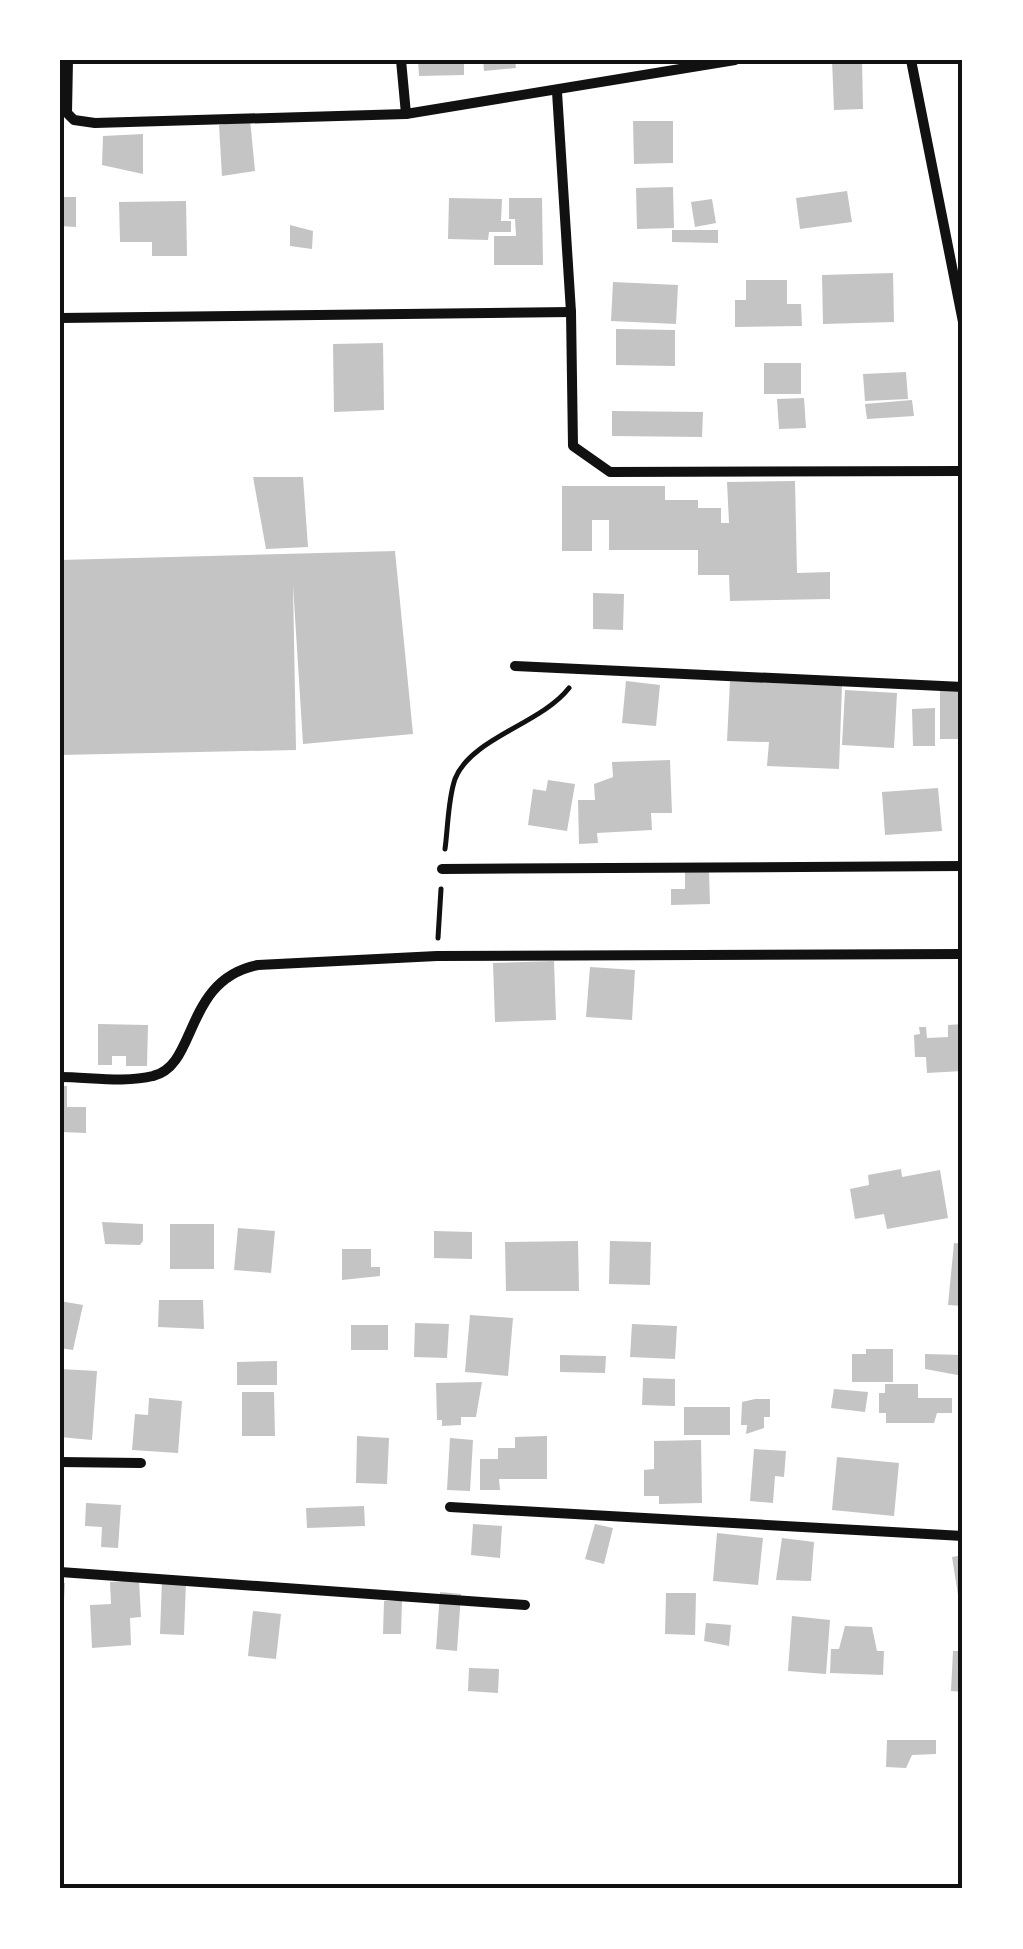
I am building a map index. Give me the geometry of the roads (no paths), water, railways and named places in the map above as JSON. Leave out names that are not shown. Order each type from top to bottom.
[{"type":"street","points":[[68,60],[67,113],[84,122],[406,114],[736,60]]},
{"type":"street","points":[[400,60],[406,114]]},
{"type":"street","points":[[911,60],[963,322]]},
{"type":"street","points":[[557,92],[571,312],[573,446],[610,472],[963,472]]},
{"type":"street","points":[[60,318],[571,312]]},
{"type":"street","points":[[515,666],[963,688]]},
{"type":"street","points":[[442,869],[963,866]]},
{"type":"street","points":[[60,1077],[152,1076],[170,1069],[212,988],[232,970],[437,956],[963,954]]},
{"type":"street","points":[[60,1462],[141,1463]]},
{"type":"street","points":[[450,1507],[963,1536]]},
{"type":"street","points":[[60,1572],[525,1605]]}]
